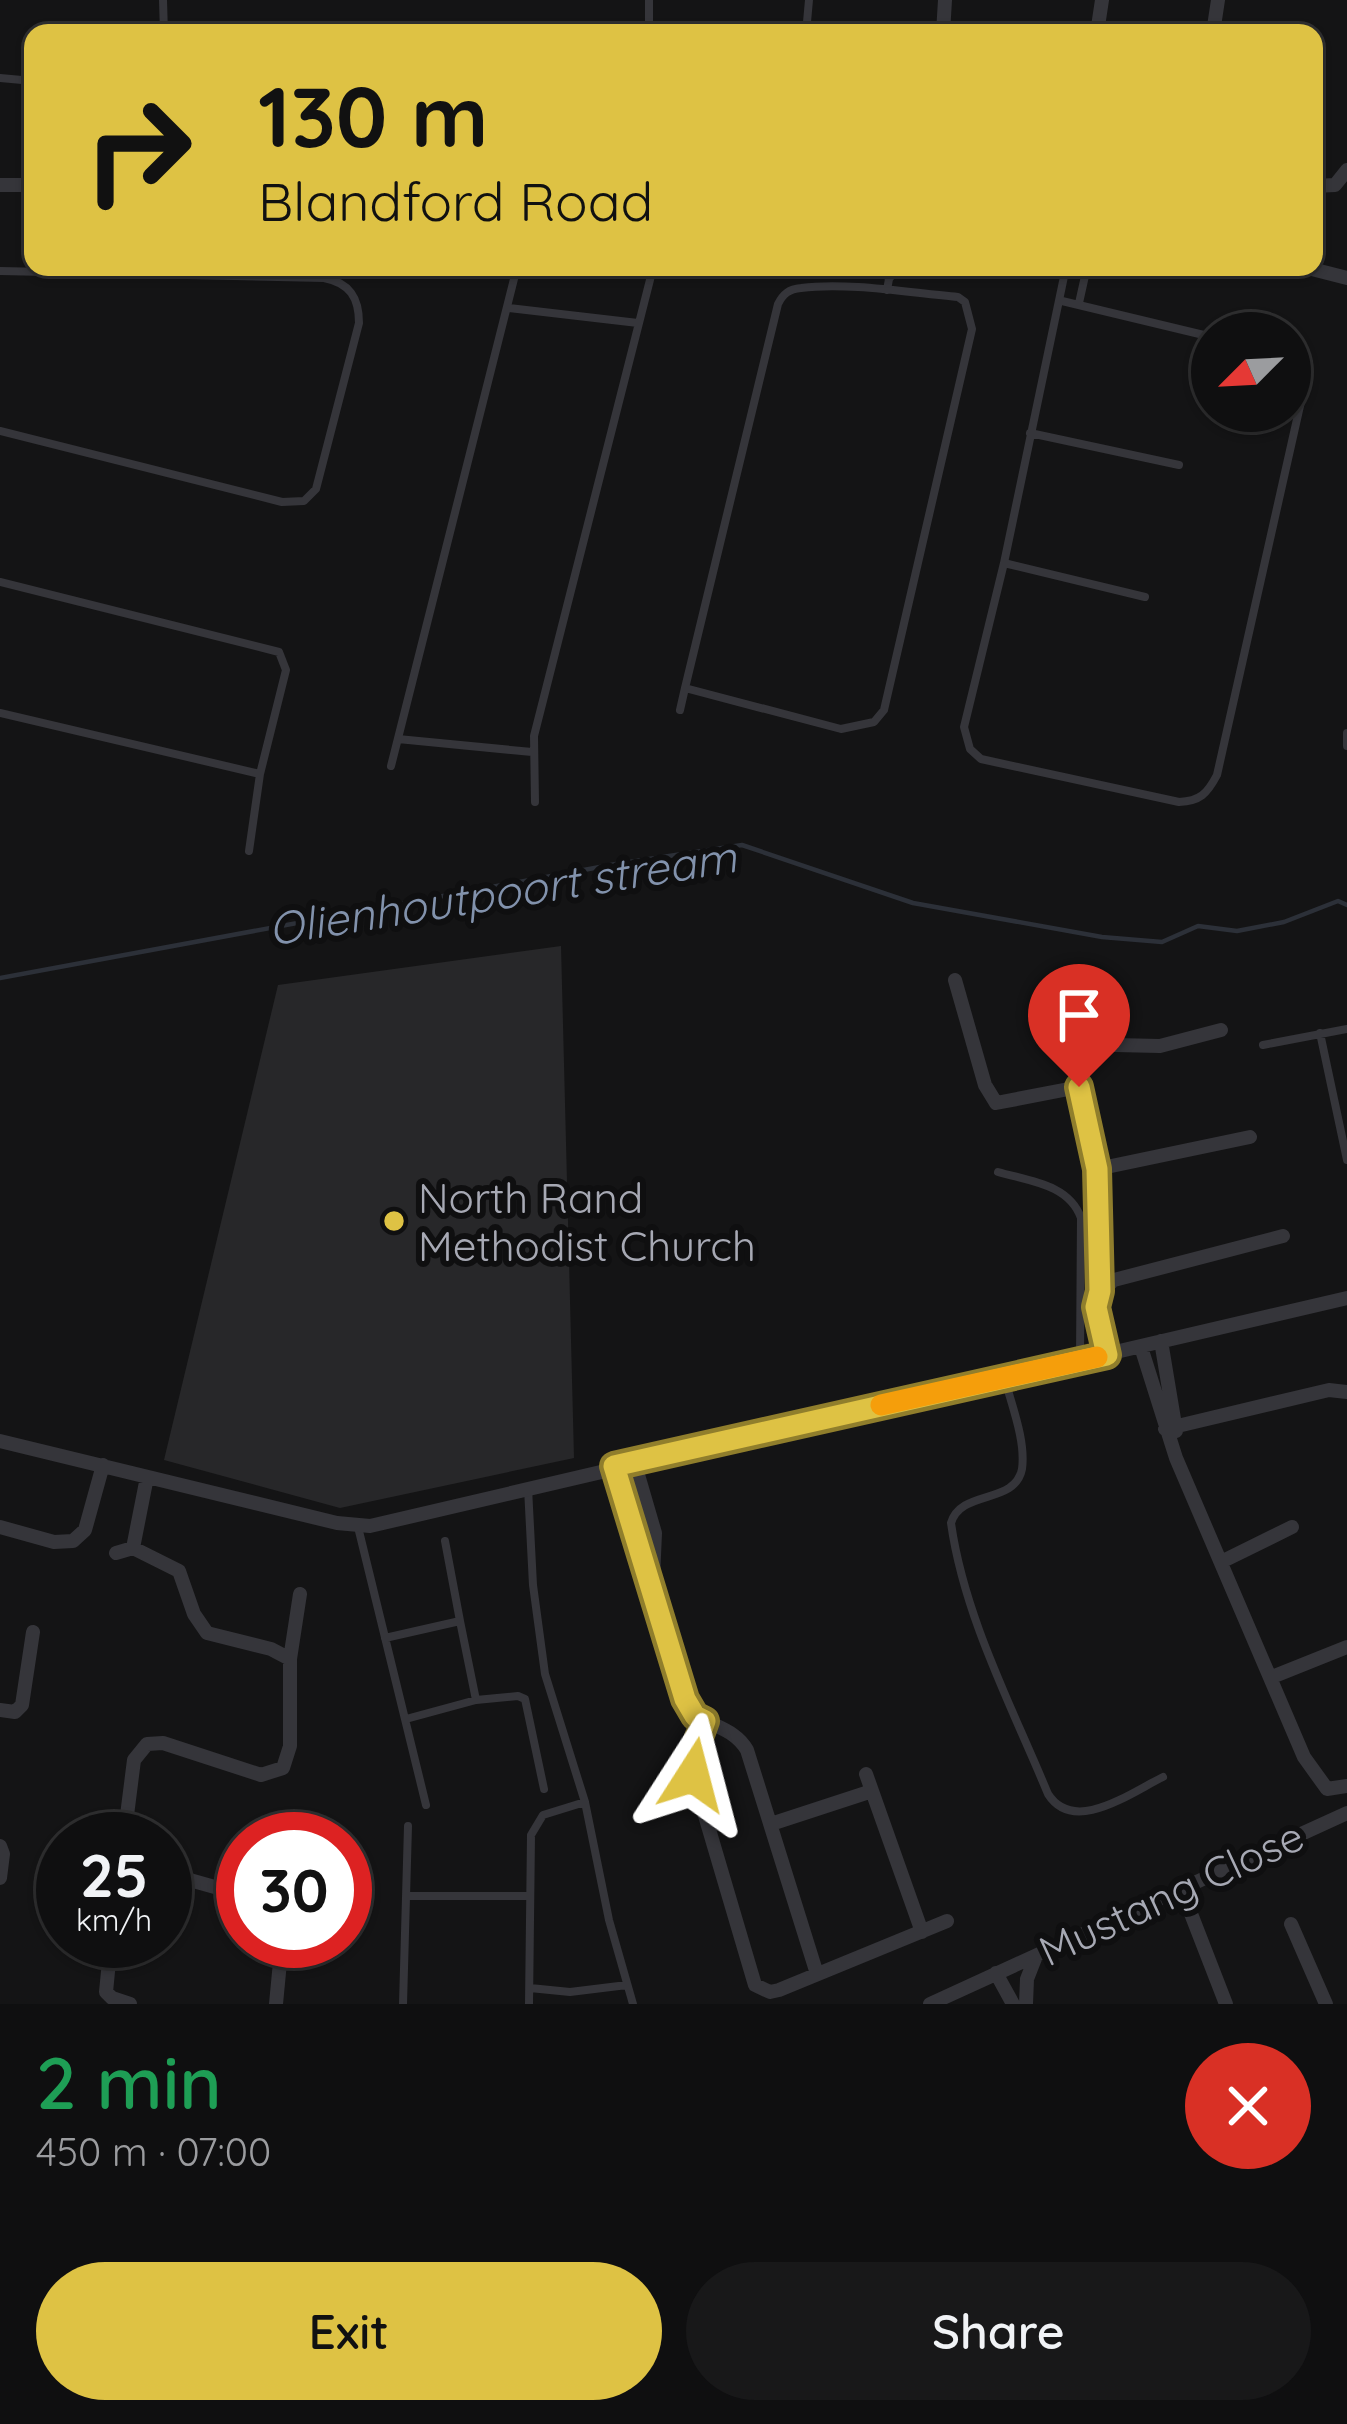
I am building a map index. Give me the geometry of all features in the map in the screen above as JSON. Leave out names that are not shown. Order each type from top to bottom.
[{"type":"street","points":[[1323,186],[1335,185],[1347,170]]},
{"type":"street","points":[[956,980],[985,1084],[996,1103],[1079,1087]]},
{"type":"street","points":[[1056,980],[1097,1169],[1100,1291],[1096,1307],[1107,1355]]},
{"type":"street","points":[[1070,1045],[1160,1046],[1221,1030]]},
{"type":"street","points":[[1097,1169],[1250,1137]]},
{"type":"street","points":[[1100,1291],[1114,1280],[1283,1236]]},
{"type":"street","points":[[0,1442],[358,1526],[392,1522],[614,1466],[1347,1298]]},
{"type":"street","points":[[1162,1341],[1176,1458],[1310,1769],[1328,1789],[1347,1786]]},
{"type":"street","points":[[1141,1347],[1170,1428]]},
{"type":"street","points":[[1170,1428],[1329,1390],[1347,1391]]},
{"type":"street","points":[[634,1462],[655,1533],[652,1583]]},
{"type":"street","points":[[0,1527],[54,1541],[74,1541],[85,1530],[103,1465]]},
{"type":"street","points":[[614,1466],[685,1699],[695,1716],[742,1741],[817,1975]]},
{"type":"street","points":[[133,1548],[147,1477]]},
{"type":"street","points":[[1221,1562],[1292,1527]]},
{"type":"street","points":[[116,1553],[133,1548],[179,1570],[194,1614],[207,1633],[271,1649],[290,1659]]},
{"type":"street","points":[[127,1812],[131,1770],[137,1751],[146,1744],[163,1743],[261,1775],[283,1768],[290,1746],[290,1659],[300,1594]]},
{"type":"street","points":[[0,1710],[15,1712],[22,1705],[33,1632]]},
{"type":"street","points":[[1272,1677],[1347,1647]]},
{"type":"street","points":[[705,1721],[694,1752],[693,1775],[755,1985],[770,1992],[947,1921]]},
{"type":"street","points":[[866,1774],[922,1932]]},
{"type":"street","points":[[771,1825],[872,1791]]},
{"type":"street","name":"Mustang Close","points":[[930,2004],[1347,1813]]},
{"type":"street","points":[[0,1846],[0,1878]]},
{"type":"street","points":[[1181,1888],[1226,2004]]},
{"type":"street","points":[[1291,1924],[1326,2004]]},
{"type":"street","points":[[1026,2004],[1027,1978],[1036,1956]]},
{"type":"street","points":[[108,1968],[106,1992],[130,2004]]},
{"type":"street","points":[[276,2004],[279,1968]]},
{"type":"street","points":[[996,1973],[1013,2004]]},
{"type":"lane","points":[[0,431],[282,502],[304,501],[316,489],[359,323],[355,296],[347,286],[324,278],[216,276]]},
{"type":"lane","points":[[391,766],[515,276]]},
{"type":"lane","points":[[535,802],[532,752],[651,276]]},
{"type":"lane","points":[[887,290],[891,276]]},
{"type":"lane","points":[[1065,276],[964,728],[970,749],[981,759],[1180,802],[1196,801],[1208,792],[1217,776],[1294,432]]},
{"type":"lane","points":[[1079,303],[1085,276]]},
{"type":"lane","points":[[680,710],[685,688],[778,304],[783,295],[801,288],[958,297],[969,308],[972,328],[884,710],[874,722],[842,729],[685,688]]},
{"type":"lane","points":[[1062,301],[1191,332]]},
{"type":"lane","points":[[509,308],[638,323]]},
{"type":"lane","points":[[1030,433],[1179,465]]},
{"type":"lane","points":[[1004,563],[1144,597]]},
{"type":"lane","points":[[0,582],[279,652],[286,670],[260,774],[249,850]]},
{"type":"lane","points":[[0,713],[260,774]]},
{"type":"lane","points":[[1347,733],[1347,746]]},
{"type":"lane","points":[[398,739],[532,752]]},
{"type":"lane","points":[[1263,1045],[1347,1029]]},
{"type":"lane","points":[[1321,1033],[1347,1160]]},
{"type":"lane","points":[[998,1172],[1060,1190],[1076,1204],[1081,1218],[1080,1360]]},
{"type":"lane","points":[[1004,1376],[1023,1464],[1019,1478],[998,1493],[962,1506],[951,1523],[997,1673],[1048,1794],[1062,1810],[1072,1814],[1091,1810],[1163,1778]]},
{"type":"lane","points":[[528,1487],[533,1585],[545,1674],[585,1802],[604,1898],[633,2004]]},
{"type":"lane","points":[[358,1526],[426,1805]]},
{"type":"lane","points":[[445,1541],[476,1700]]},
{"type":"lane","points":[[385,1638],[460,1621]]},
{"type":"lane","points":[[406,1719],[476,1700],[524,1699],[544,1790]]},
{"type":"lane","points":[[529,2004],[533,1827],[549,1812],[585,1802]]},
{"type":"lane","points":[[403,2004],[408,1826]]},
{"type":"lane","points":[[407,1897],[529,1896]]},
{"type":"lane","points":[[530,1988],[569,1992],[627,1984]]},
{"type":"building","name":"North Rand Methodist Church","points":[[561,946],[574,1458],[340,1508],[164,1460],[278,985]]},
{"type":"waterway","name":"Olienhoutpoort stream","points":[[0,978],[742,845],[913,903],[1102,937],[1162,942],[1198,926],[1237,931],[1284,922],[1338,901],[1347,905]]},
{"type":"slow traffic","points":[[881,1405],[1097,1357]]},
{"type":"place","name":"North Rand Methodist Church","points":[[394,1221]]},
{"type":"route","points":[[693,1775],[694,1752],[705,1721],[695,1716],[685,1699],[614,1466],[1107,1355],[1096,1307],[1100,1291],[1097,1169],[1079,1087]]}]
